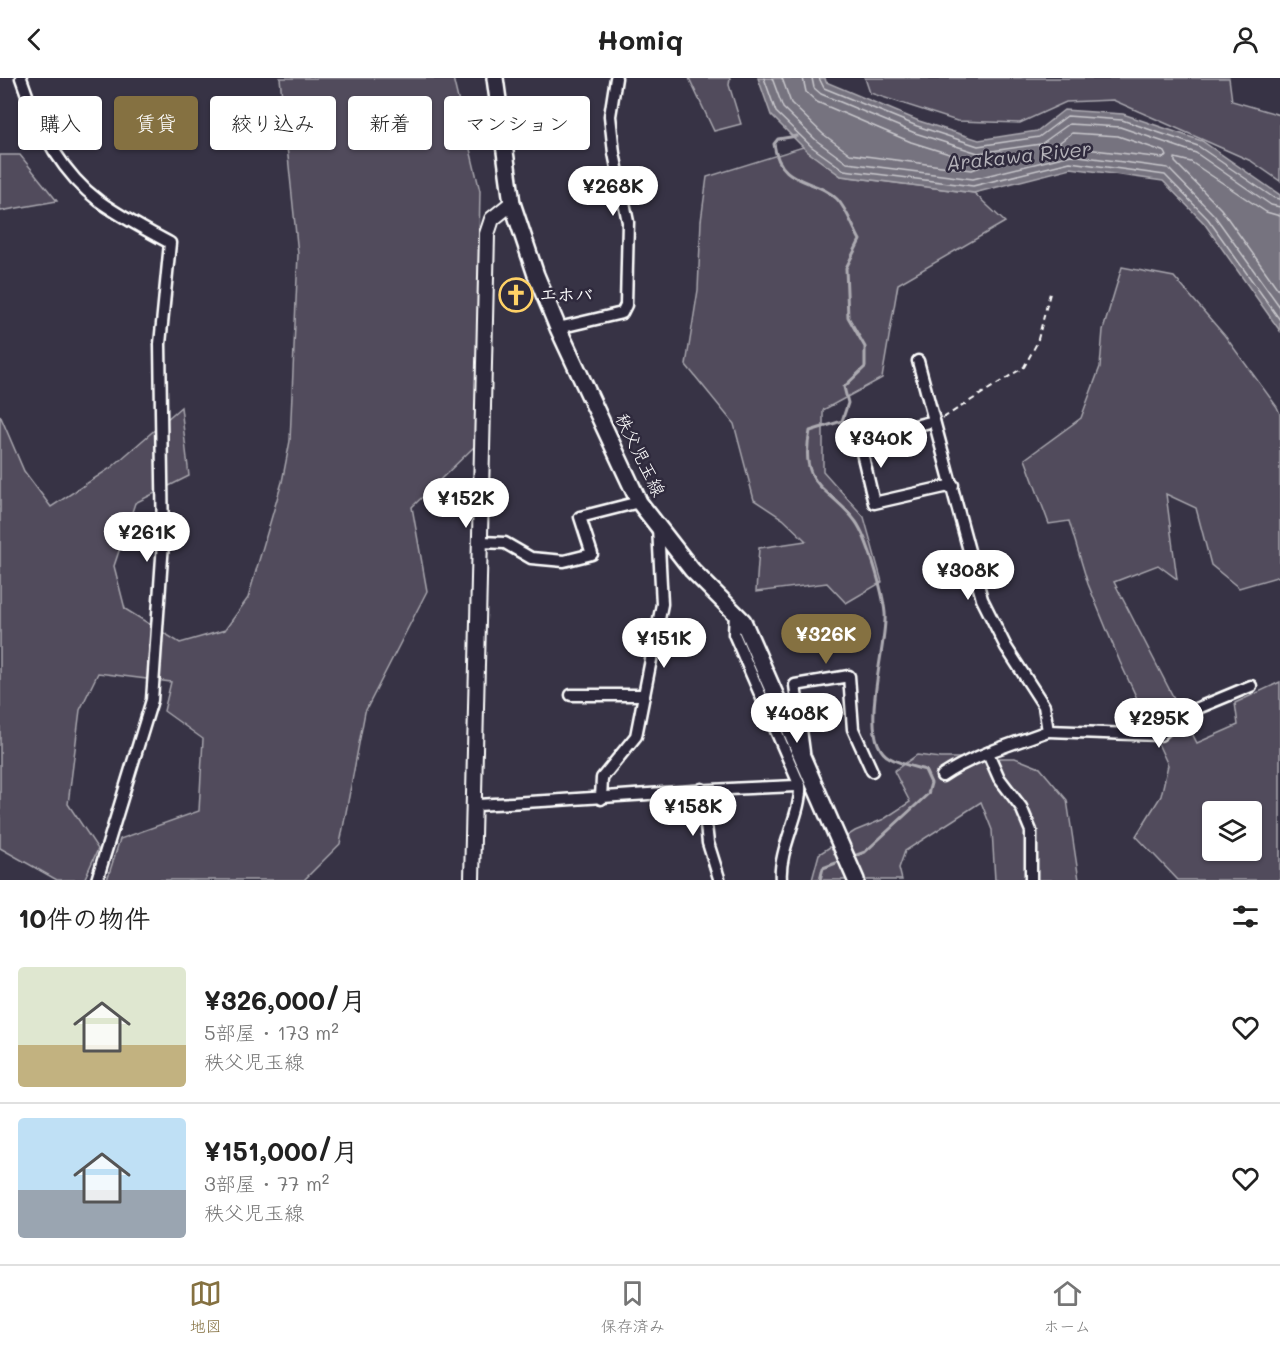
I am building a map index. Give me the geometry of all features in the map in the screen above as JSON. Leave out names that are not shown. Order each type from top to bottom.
[{"type":"main road","name":"秩父児玉線","points":[[495,78],[512,203],[536,275],[558,328],[639,502],[692,570],[743,621],[856,880]]},
{"type":"street","points":[[21,78],[35,120],[70,173],[98,200],[170,243],[160,344],[163,543],[152,700],[97,880]]},
{"type":"street","points":[[558,328],[622,313],[626,305],[628,222],[610,116],[616,78]]},
{"type":"street","points":[[472,880],[487,234],[492,219],[512,203]]},
{"type":"street","points":[[918,361],[982,599],[1006,646],[1044,706],[1048,731]]},
{"type":"street","points":[[934,421],[859,440],[874,503],[953,485]]},
{"type":"street","points":[[481,542],[505,543],[531,558],[564,561],[592,554],[580,517],[639,502]]},
{"type":"street","points":[[601,799],[602,778],[636,736],[662,604],[658,527]]},
{"type":"street","points":[[735,613],[734,634],[800,786],[801,796],[789,830],[781,880]]},
{"type":"street","points":[[806,768],[795,685],[849,676],[853,729],[872,771]]},
{"type":"street","points":[[942,776],[988,753],[1048,731],[1160,735],[1186,713],[1251,686]]},
{"type":"street","points":[[572,695],[644,695]]},
{"type":"street","points":[[988,753],[999,778],[1021,807],[1031,831],[1030,880]]},
{"type":"street","points":[[473,805],[601,799],[702,789],[800,786]]},
{"type":"street","points":[[702,789],[708,843],[719,878]]},
{"type":"path","points":[[939,434],[944,417],[1024,366],[1037,343],[1050,293]]},
{"type":"shaded area","points":[[280,78],[453,78],[457,96],[444,96],[444,150],[470,150],[480,191],[475,446],[412,507],[427,591],[365,712],[340,844],[304,880],[107,880],[120,839],[199,811],[203,739],[164,711],[171,682],[98,673],[80,710],[68,804],[98,849],[84,880],[57,880],[0,848],[0,415],[24,471],[51,507],[112,467],[181,407],[189,476],[135,503],[114,566],[125,609],[180,643],[225,630],[248,598],[282,482],[290,441],[298,254],[287,150],[336,150],[336,96],[282,96]]},
{"type":"shaded area","points":[[689,78],[730,78],[729,85],[741,124],[714,131]]},
{"type":"shaded area","points":[[865,78],[1229,78],[1232,101],[1280,115],[1280,181],[1251,161],[1113,100],[1066,102],[1020,123],[957,121],[870,93]]},
{"type":"shaded area","points":[[803,147],[841,176],[974,193],[1005,222],[898,284],[882,378],[823,410],[823,471],[864,517],[882,582],[846,603],[827,583],[756,592],[759,548],[806,541],[783,519],[754,500],[734,424],[686,365],[698,290],[701,221],[707,177]]},
{"type":"shaded area","points":[[0,155],[20,155],[57,201],[0,211]]},
{"type":"shaded area","points":[[1122,267],[1174,277],[1225,336],[1280,414],[1280,576],[1239,588],[1211,565],[1196,508],[1166,494],[1177,579],[1158,565],[1114,582],[1197,743],[1238,725],[1235,703],[1280,682],[1280,880],[1178,880],[1136,836],[1161,796],[1168,765],[1120,662],[1088,584],[1069,521],[1049,524],[1025,459],[1081,418],[1100,367],[1103,330]]},
{"type":"shaded area","points":[[917,755],[941,758],[1015,758],[1040,768],[1067,800],[1079,880],[995,880],[992,830],[981,802],[905,851],[899,868],[902,880],[812,880],[819,854],[855,831],[884,819],[910,802],[894,771]]},
{"type":"water","name":"Arakawa River","points":[[758,78],[825,78],[826,82],[919,121],[979,140],[1037,131],[1064,110],[1123,114],[1202,141],[1280,195],[1280,331],[1204,223],[1163,181],[1071,168],[974,193],[841,176],[808,152],[771,115]]},
{"type":"waterway","points":[[797,136],[778,139],[774,144],[777,158],[783,168],[837,199],[847,213],[860,240],[846,268],[848,317],[865,347],[865,367],[844,387],[848,403],[842,421],[810,431],[807,450],[808,465],[819,485],[846,510],[861,530],[878,579],[885,613],[874,713],[875,732],[880,748],[894,760],[925,770],[931,783],[928,794],[865,852],[854,856]]},
{"type":"waterway","points":[[820,880],[823,868],[836,863]]},
{"type":"place","name":"エホバ","points":[[516,295]]}]
